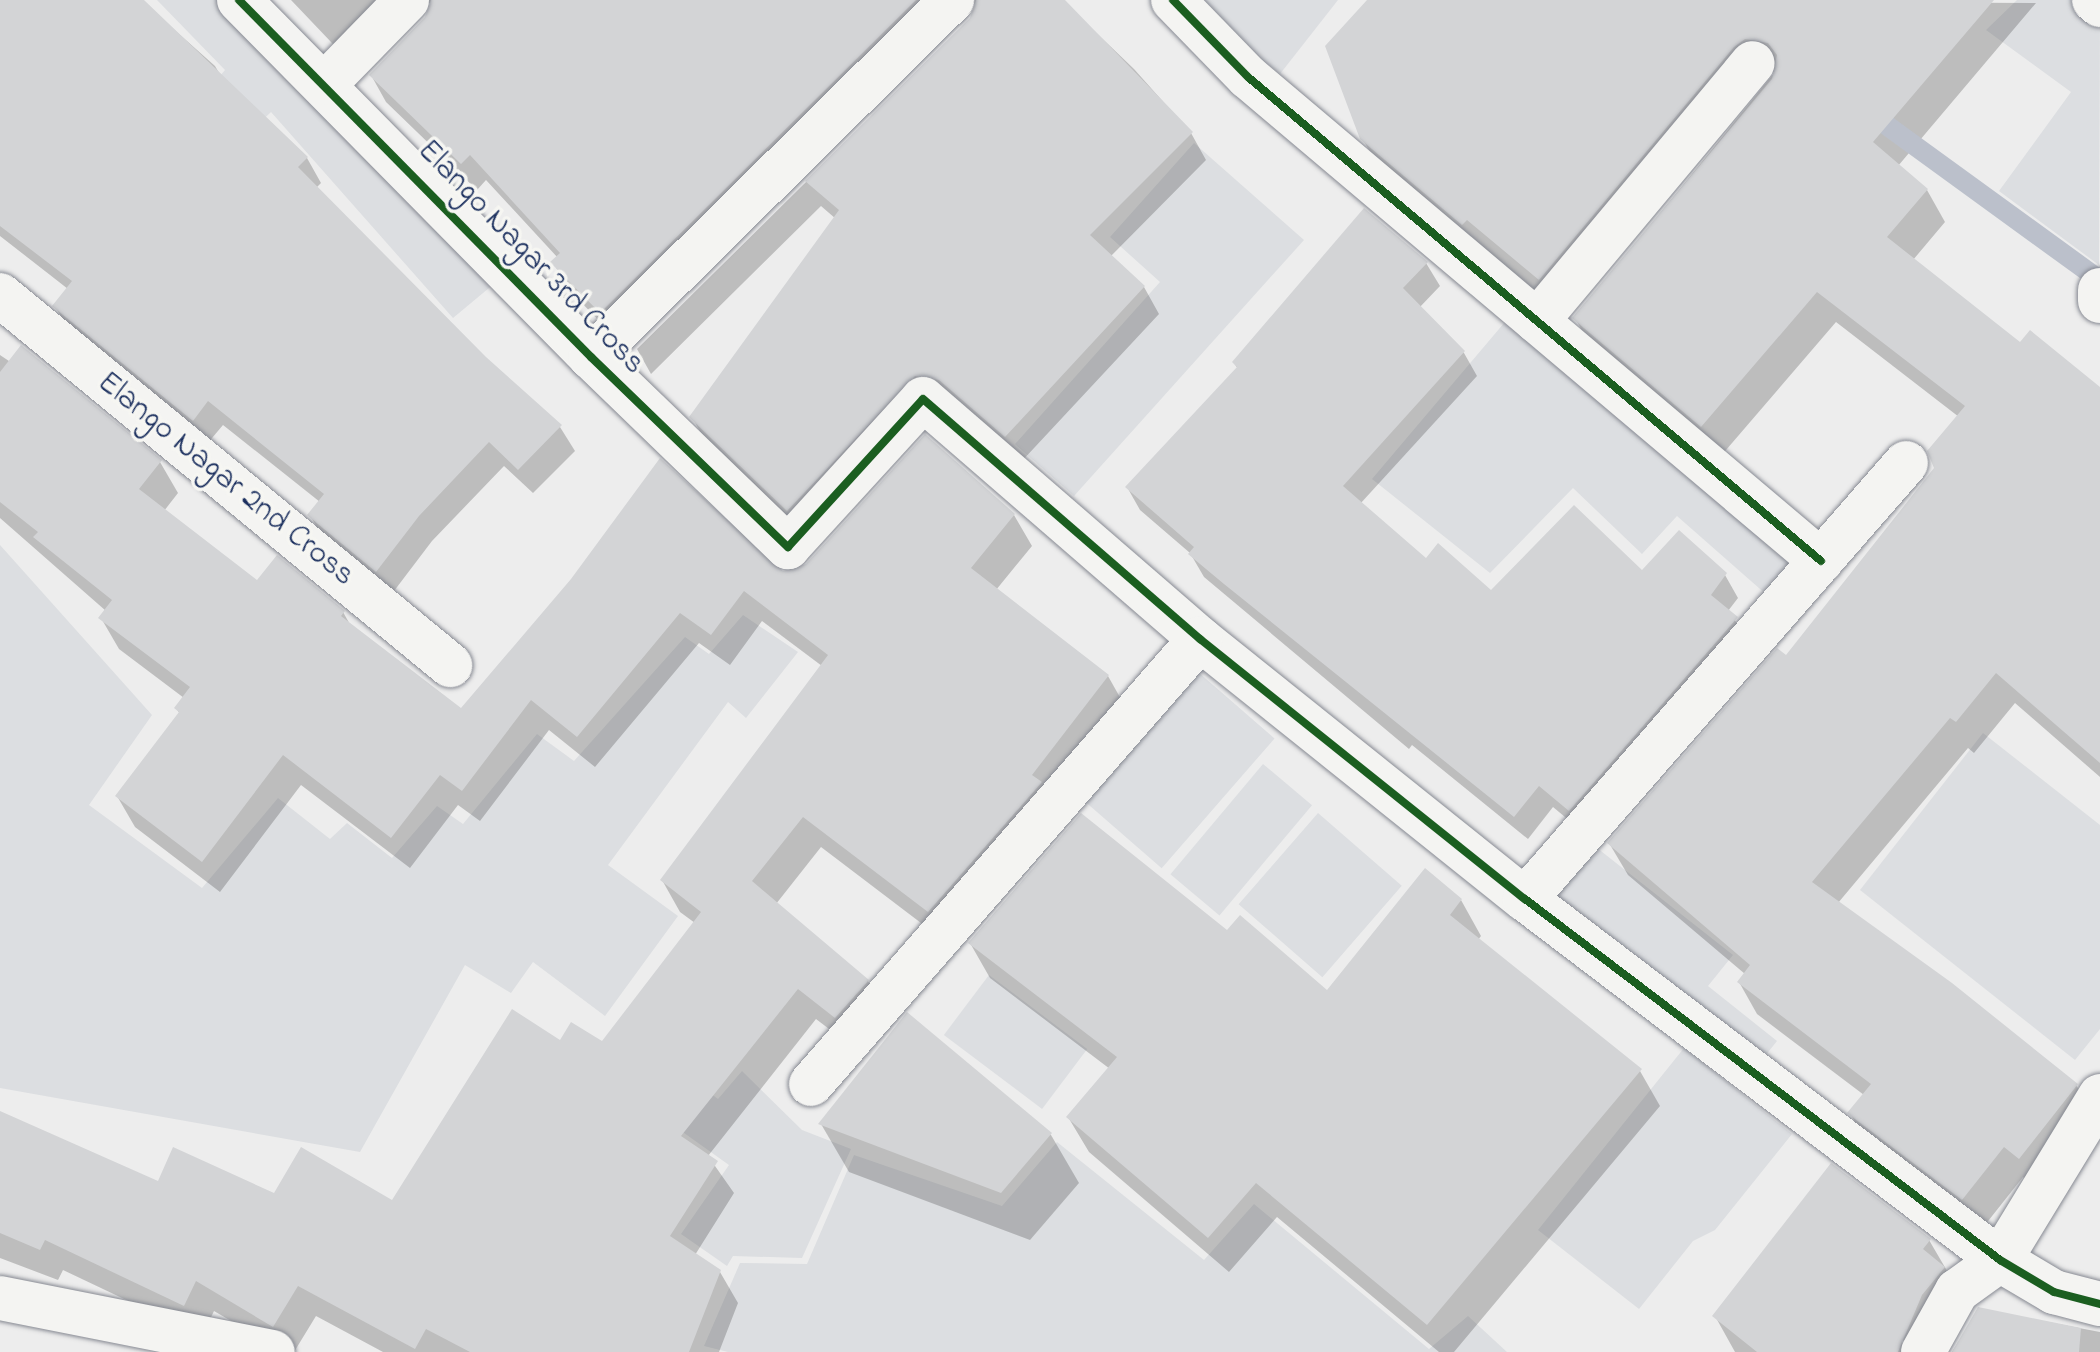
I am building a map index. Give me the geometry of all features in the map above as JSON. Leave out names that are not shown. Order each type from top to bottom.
[{"type":"street","name":"Elango Nagar 3rd Cross","points":[[239,0],[326,83],[591,357],[788,547],[923,399],[1200,639]]},
{"type":"street","points":[[326,83],[407,0]]},
{"type":"street","points":[[591,357],[952,0]]},
{"type":"street","points":[[1173,0],[1248,77],[1821,561]]},
{"type":"street","points":[[2094,0],[2100,5]]},
{"type":"street","points":[[1537,321],[1753,63]]},
{"type":"street","points":[[2100,290],[2100,301]]},
{"type":"street","name":"Elango Nagar 2nd Cross","points":[[0,295],[450,665]]},
{"type":"street","points":[[1525,899],[1906,463]]},
{"type":"street","points":[[811,1084],[1200,639],[1525,899],[2000,1260],[2054,1292],[2100,1304]]},
{"type":"street","points":[[1923,1352],[1957,1291],[2000,1260],[2100,1096]]},
{"type":"street","points":[[0,1298],[273,1352]]},
{"type":"shaded area","points":[[157,0],[227,0],[501,278],[453,318],[271,112],[192,186],[154,153],[225,70]]},
{"type":"shaded area","points":[[1187,0],[1338,0],[1280,74]]},
{"type":"shaded area","points":[[2017,0],[2079,0],[2100,17],[2099,265],[1999,191],[2071,92],[1986,30]]},
{"type":"shaded area","points":[[1194,143],[1304,240],[1074,496],[1015,444],[1160,282],[1110,237]]},
{"type":"shaded area","points":[[1510,316],[1794,565],[1768,596],[1677,516],[1642,554],[1573,488],[1490,573],[1372,479]]},
{"type":"shaded area","points":[[0,545],[152,715],[89,805],[202,888],[278,798],[330,839],[347,823],[392,858],[437,806],[463,824],[537,734],[574,761],[685,637],[709,654],[743,615],[798,652],[746,718],[728,702],[608,865],[678,916],[605,1016],[533,962],[511,993],[465,965],[360,1152],[0,1088]]},
{"type":"shaded area","points":[[1190,665],[1275,738],[1162,868],[1077,795]]},
{"type":"shaded area","points":[[1983,733],[2100,825],[2100,1029],[2075,1060],[1860,890]]},
{"type":"shaded area","points":[[1263,764],[1312,805],[1219,915],[1170,874]]},
{"type":"shaded area","points":[[1318,813],[1402,886],[1322,977],[1239,904]]},
{"type":"shaded area","points":[[1592,844],[1733,955],[1708,986],[1777,1041],[1761,1061],[1552,896]]},
{"type":"shaded area","points":[[989,975],[1087,1049],[1042,1109],[944,1035]]},
{"type":"shaded area","points":[[619,1025],[718,1099],[742,1071],[802,1130],[851,1149],[802,1258],[733,1256],[727,1266],[681,1234],[729,1165],[649,1108]]},
{"type":"shaded area","points":[[1684,1048],[1792,1134],[1715,1230],[1693,1241],[1639,1309],[1538,1230]]},
{"type":"shaded area","points":[[1057,1142],[1204,1260],[1254,1204],[1429,1349],[1468,1316],[1507,1352],[728,1352],[704,1346],[740,1263],[807,1264],[854,1155],[1002,1206]]},
{"type":"building","points":[[0,0],[144,0],[308,157],[298,167],[486,357],[562,425],[518,470],[489,442],[419,516],[376,572],[307,515],[324,494],[208,401],[193,421],[52,306],[72,281],[0,226]]},
{"type":"building","points":[[431,0],[916,0],[600,313],[550,262],[560,253],[470,155],[461,164],[369,75],[425,17]]},
{"type":"building","points":[[976,0],[1065,0],[1193,132],[1090,235],[1145,286],[1005,437],[939,380],[915,376],[787,511],[689,417],[839,210],[805,181],[970,18]]},
{"type":"building","points":[[1367,0],[1994,0],[1873,142],[1928,189],[1887,237],[2020,342],[2030,330],[2100,387],[2100,763],[1996,673],[1956,722],[1950,718],[1812,882],[1952,983],[2078,1084],[2019,1159],[2004,1147],[1962,1200],[1847,1113],[1871,1084],[1737,982],[1750,965],[1607,843],[1777,648],[1786,655],[1934,468],[1927,451],[1965,406],[1817,292],[1701,427],[1572,318],[1772,79],[1777,55],[1768,43],[1745,39],[1734,47],[1539,280],[1467,220],[1462,225],[1360,139],[1325,46]]},
{"type":"building","points":[[1364,208],[1428,262],[1403,288],[1465,351],[1343,486],[1426,558],[1438,543],[1491,590],[1574,505],[1642,570],[1679,530],[1727,573],[1711,595],[1738,617],[1569,811],[1539,786],[1514,817],[1188,554],[1194,547],[1125,487],[1237,367],[1232,362]]},
{"type":"building","points":[[21,345],[162,460],[139,489],[257,580],[277,555],[345,611],[341,616],[461,708],[571,579],[660,458],[783,571],[806,564],[925,434],[1015,514],[971,568],[1109,675],[1032,775],[1042,782],[928,912],[803,817],[752,881],[869,980],[835,1018],[798,989],[681,1136],[718,1161],[670,1236],[721,1270],[689,1352],[470,1352],[426,1329],[415,1349],[298,1286],[273,1327],[196,1281],[184,1306],[45,1240],[40,1250],[0,1233],[0,1111],[158,1181],[173,1147],[274,1193],[301,1147],[392,1200],[512,1009],[560,1040],[571,1022],[602,1041],[701,912],[660,880],[828,655],[744,591],[711,635],[680,613],[577,737],[531,700],[462,791],[440,775],[391,838],[283,755],[202,862],[115,796],[179,712],[174,708],[190,687],[98,618],[112,600],[33,537],[38,532],[0,502],[0,372]]},
{"type":"building","points":[[1081,813],[1227,930],[1240,915],[1327,990],[1425,868],[1462,899],[1450,915],[1642,1069],[1427,1325],[1256,1183],[1208,1238],[1066,1117],[1117,1057],[968,943]]},
{"type":"building","points":[[907,1012],[1052,1133],[1001,1193],[818,1124]]},
{"type":"building","points":[[1831,1163],[1931,1239],[1923,1249],[1945,1267],[1922,1295],[1898,1352],[1757,1352],[1712,1316]]},
{"type":"building","points":[[1978,1307],[2081,1328],[2079,1352],[1952,1352]]},
{"type":"waterway","points":[[1867,111],[2100,280]]},
{"type":"cycle path","points":[[239,0],[591,357],[788,547],[923,399],[1200,639],[1525,899],[2000,1260],[2054,1292],[2100,1304]]},
{"type":"cycle path","points":[[1173,0],[1248,77],[1821,561]]}]
